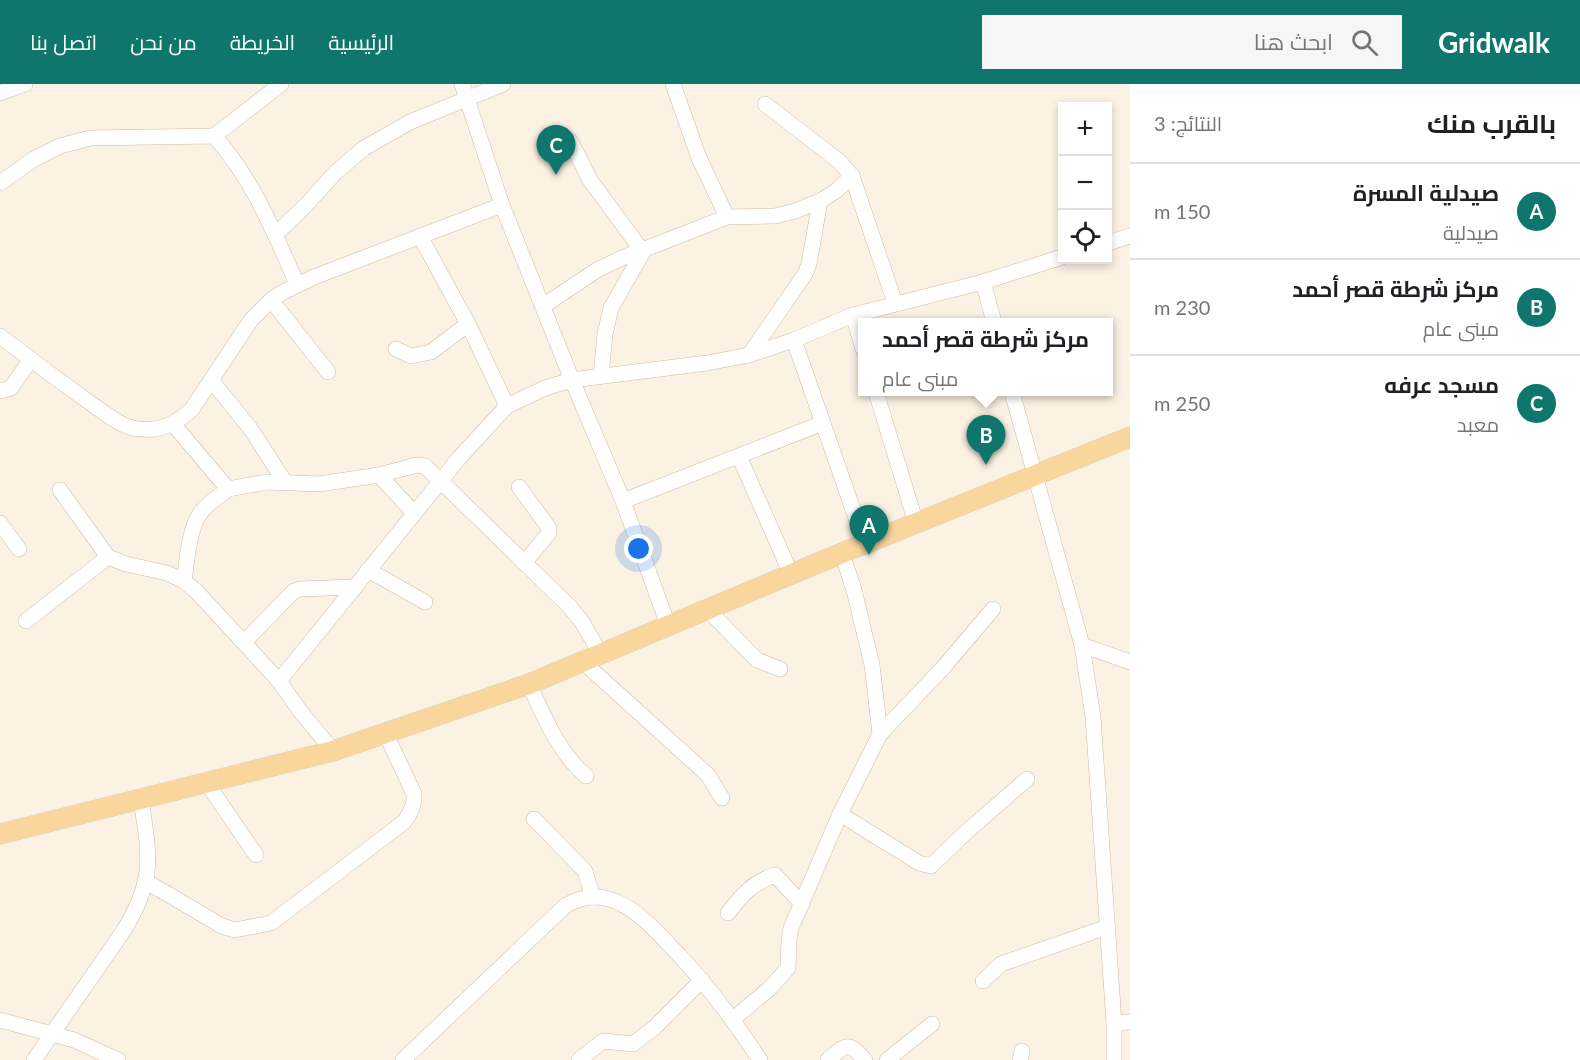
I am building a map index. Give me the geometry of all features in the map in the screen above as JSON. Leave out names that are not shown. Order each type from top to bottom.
[{"type":"main road","points":[[0,834],[333,751],[529,684],[842,553],[1130,437]]},
{"type":"street","points":[[0,93],[24,84]]},
{"type":"street","points":[[0,183],[34,159],[60,146],[90,138],[214,136],[281,84]]},
{"type":"street","points":[[275,234],[335,173],[364,148],[465,91],[503,84]]},
{"type":"street","points":[[673,84],[699,158],[727,217]]},
{"type":"street","points":[[465,91],[502,204],[623,501],[668,625]]},
{"type":"street","points":[[765,104],[840,162],[852,176],[895,303]]},
{"type":"street","points":[[214,136],[243,172],[275,234],[297,284]]},
{"type":"street","points":[[571,142],[590,180],[643,252]]},
{"type":"street","points":[[543,306],[597,270],[622,258],[643,252],[727,217],[775,216],[795,211],[820,201],[836,191],[852,176]]},
{"type":"street","points":[[748,355],[805,274],[809,264],[820,201]]},
{"type":"street","points":[[0,336],[121,424],[131,428],[151,429],[173,424],[192,409],[251,320],[271,300],[297,284],[502,204]]},
{"type":"street","points":[[420,236],[468,324],[507,406]]},
{"type":"street","points":[[1112,241],[1130,236]]},
{"type":"street","points":[[602,375],[605,334],[611,308],[643,252]]},
{"type":"street","points":[[279,681],[460,456],[507,406],[545,388],[572,380],[707,363],[748,355],[794,340],[853,315],[983,282],[1058,258]]},
{"type":"street","points":[[983,282],[993,318]]},
{"type":"street","points":[[271,300],[328,372]]},
{"type":"street","points":[[853,315],[858,332]]},
{"type":"street","points":[[396,349],[411,356],[431,351],[468,324]]},
{"type":"street","points":[[794,340],[865,544]]},
{"type":"street","points":[[0,391],[11,388],[31,359]]},
{"type":"street","points":[[211,380],[250,428],[285,482]]},
{"type":"street","points":[[877,396],[916,523]]},
{"type":"street","points":[[1013,396],[1082,645],[1094,717],[1114,1060]]},
{"type":"street","points":[[623,501],[823,423]]},
{"type":"street","points":[[173,424],[228,489]]},
{"type":"street","points":[[739,456],[791,574]]},
{"type":"street","points":[[183,580],[197,517],[203,509],[228,489],[267,482],[319,484],[379,475],[420,465],[425,466],[441,480],[570,607],[602,655]]},
{"type":"street","points":[[379,475],[414,513]]},
{"type":"street","points":[[519,487],[549,528],[549,533],[524,562]]},
{"type":"street","points":[[60,490],[97,544],[108,556],[126,564],[167,573],[183,580],[197,591],[279,681],[333,751]]},
{"type":"street","points":[[0,523],[19,549]]},
{"type":"street","points":[[842,553],[854,590],[872,665],[880,734]]},
{"type":"street","points":[[26,621],[108,556]]},
{"type":"street","points":[[368,570],[425,602]]},
{"type":"street","points":[[244,642],[294,591],[355,586]]},
{"type":"street","points":[[707,609],[757,660],[780,669]]},
{"type":"street","points":[[733,1018],[769,989],[788,968],[789,939],[802,904],[840,814],[880,734],[942,669],[993,609]]},
{"type":"street","points":[[1082,645],[1130,662]]},
{"type":"street","points":[[583,662],[708,775],[722,798]]},
{"type":"street","points":[[529,684],[557,742],[571,763],[586,776]]},
{"type":"street","points":[[147,882],[222,926],[236,930],[271,923],[404,822],[411,813],[414,794],[386,734]]},
{"type":"street","points":[[840,814],[920,863],[930,866],[1027,779]]},
{"type":"street","points":[[206,782],[256,855]]},
{"type":"street","points":[[34,1060],[133,916],[144,893],[147,882],[148,846],[141,800]]},
{"type":"street","points":[[534,819],[585,871],[593,897]]},
{"type":"street","points":[[728,913],[745,891],[763,879],[775,875],[802,904]]},
{"type":"street","points":[[403,1060],[564,906],[583,897],[614,901],[643,917],[702,980],[733,1018],[760,1060]]},
{"type":"street","points":[[983,981],[1001,964],[1107,927]]},
{"type":"street","points":[[579,1060],[603,1041],[633,1044],[654,1028],[702,980]]},
{"type":"street","points":[[0,1020],[74,1040],[118,1060]]},
{"type":"street","points":[[1113,1023],[1130,1022]]},
{"type":"street","points":[[887,1060],[932,1024]]},
{"type":"street","points":[[828,1060],[843,1046],[854,1048],[865,1060]]},
{"type":"place","name":"مسجد عرفه","points":[[556,175]]},
{"type":"place","name":"مركز شرطة قصر أحمد","points":[[986,465]]},
{"type":"place","name":"صيدلية المسرة","points":[[869,555]]}]
